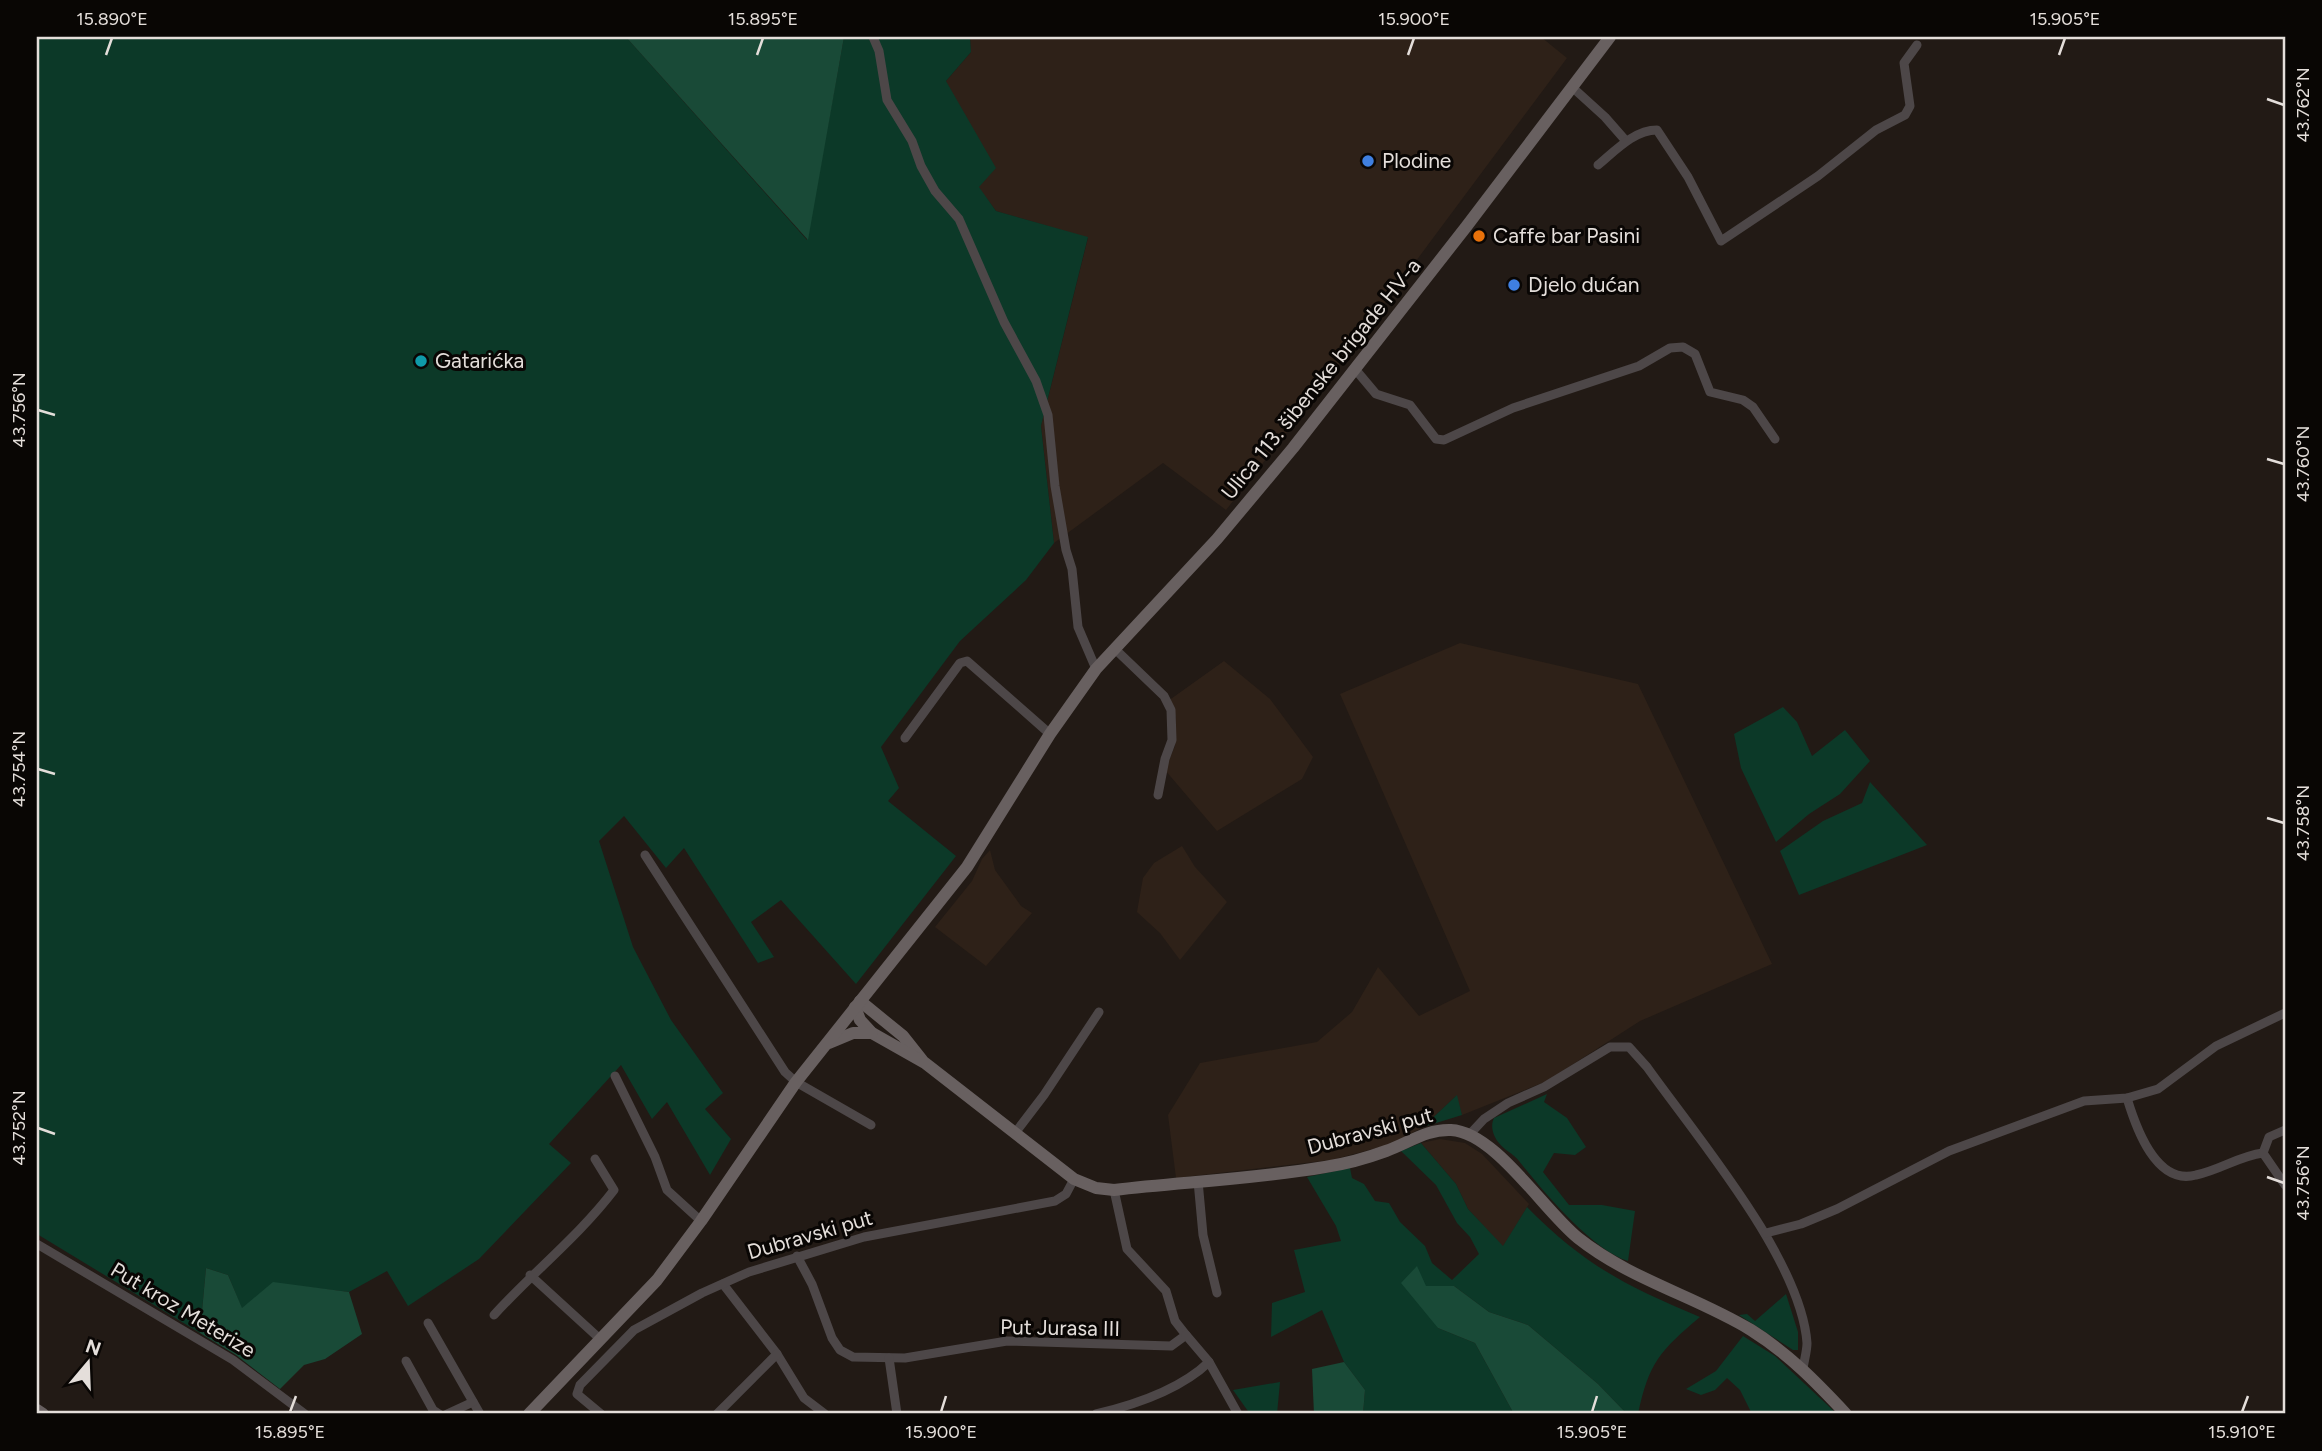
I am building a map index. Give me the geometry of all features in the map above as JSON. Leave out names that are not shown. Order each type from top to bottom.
[{"type":"main road","name":"Ulica 113. šibenske brigade HV-a","points":[[529,1414],[657,1280],[701,1221],[796,1082],[967,867],[1050,734],[1096,669],[1217,539],[1355,369],[1610,37]]},
{"type":"main road","name":"Dubravski put","points":[[858,1004],[860,1020],[872,1033],[925,1063],[1074,1179],[1096,1188],[1114,1190],[1325,1167],[1387,1151],[1432,1131],[1452,1130],[1470,1134]]},
{"type":"main road","name":"Dubravski put","points":[[858,1004],[903,1036],[925,1063]]},
{"type":"main road","points":[[823,1048],[842,1036],[872,1033]]},
{"type":"main road","points":[[1470,1134],[1490,1148],[1566,1228],[1595,1252],[1632,1274],[1749,1329],[1803,1369],[1846,1414]]},
{"type":"main road","points":[[37,1410],[43,1414]]},
{"type":"street","points":[[873,37],[879,51],[887,100],[912,141],[920,166],[935,191],[959,219],[1004,322],[1036,381],[1048,415],[1058,506],[1072,569],[1078,627],[1096,669]]},
{"type":"street","points":[[1598,165],[1626,141],[1648,130],[1657,130],[1688,177],[1721,241],[1818,177],[1876,130],[1905,115],[1910,106],[1904,63],[1917,45]]},
{"type":"street","points":[[1572,87],[1605,117],[1626,141]]},
{"type":"street","points":[[1355,369],[1376,394],[1410,405],[1430,434],[1436,439],[1444,440],[1513,408],[1639,366],[1670,348],[1684,347],[1695,354],[1710,392],[1744,400],[1753,407],[1775,439]]},
{"type":"street","points":[[1115,649],[1164,696],[1171,710],[1172,740],[1164,759],[1158,795]]},
{"type":"street","points":[[905,738],[960,663],[967,661],[1050,734]]},
{"type":"street","points":[[645,855],[715,959],[773,1057],[796,1082],[871,1125]]},
{"type":"street","points":[[1015,1133],[1099,1012]]},
{"type":"street","points":[[1766,1233],[1801,1224],[1837,1209],[1949,1151],[2084,1101],[2127,1098],[2158,1088],[2216,1046],[2285,1013]]},
{"type":"street","points":[[1470,1134],[1484,1119],[1508,1103],[1544,1087],[1610,1047],[1629,1047],[1647,1067],[1766,1233],[1795,1298],[1807,1343],[1803,1369]]},
{"type":"street","points":[[615,1076],[655,1157],[667,1190],[701,1221]]},
{"type":"street","points":[[2127,1098],[2136,1126],[2160,1164],[2171,1173],[2194,1176],[2232,1161],[2263,1153]]},
{"type":"street","points":[[2263,1153],[2269,1137],[2285,1130]]},
{"type":"street","points":[[2263,1153],[2285,1185]]},
{"type":"street","points":[[494,1315],[530,1275],[576,1236],[614,1190],[596,1159]]},
{"type":"street","name":"Dubravski put","points":[[601,1414],[577,1394],[580,1385],[634,1330],[723,1284],[797,1256],[864,1237],[1055,1201],[1066,1194],[1074,1179]]},
{"type":"street","points":[[1198,1181],[1203,1235],[1217,1293]]},
{"type":"street","points":[[1114,1190],[1127,1249],[1166,1292],[1175,1321],[1209,1362],[1238,1414]]},
{"type":"street","name":"Put kroz Meterize","points":[[37,1244],[233,1360],[305,1414]]},
{"type":"street","name":"Put Jurasa III","points":[[797,1256],[812,1283],[832,1338],[841,1350],[853,1357],[905,1358],[1007,1341],[1155,1348],[1171,1346],[1186,1335]]},
{"type":"street","points":[[530,1275],[600,1339]]},
{"type":"street","points":[[723,1284],[776,1354],[804,1398],[825,1414]]},
{"type":"street","points":[[428,1323],[480,1414]]},
{"type":"street","points":[[718,1414],[776,1354]]},
{"type":"street","points":[[889,1358],[897,1414]]},
{"type":"street","points":[[406,1361],[433,1410],[439,1414]]},
{"type":"street","points":[[1096,1414],[1136,1402],[1197,1374],[1209,1362]]},
{"type":"street","points":[[447,1414],[473,1402]]},
{"type":"shaded area","points":[[970,37],[1541,37],[1567,58],[1320,390],[1226,510],[1163,463],[1054,543],[1041,426],[1088,238],[996,211],[978,187],[946,81],[971,52]]},
{"type":"shaded area","points":[[1460,643],[1638,684],[1772,964],[1640,1021],[1547,1081],[1462,1115],[1456,1096],[1423,1127],[1392,1144],[1331,1160],[1176,1178],[1168,1115],[1200,1063],[1317,1042],[1352,1012],[1378,967],[1419,1016],[1470,991],[1340,694]]},
{"type":"shaded area","points":[[1224,661],[1270,699],[1313,757],[1302,779],[1217,831],[1165,770],[1175,746],[1176,731],[1176,718],[1168,701]]},
{"type":"shaded area","points":[[1182,846],[1195,867],[1227,902],[1180,960],[1160,933],[1137,912],[1143,878],[1154,863]]},
{"type":"shaded area","points":[[990,850],[995,870],[1021,906],[1032,913],[986,966],[935,927],[972,881],[982,859]]},
{"type":"shaded area","points":[[1440,1139],[1465,1143],[1482,1154],[1529,1204],[1503,1247],[1468,1209],[1456,1184],[1421,1143]]},
{"type":"green space","points":[[37,37],[626,37],[807,240],[844,37],[970,37],[971,52],[946,81],[996,168],[979,187],[996,211],[1088,237],[1041,426],[1054,543],[1026,580],[960,641],[881,747],[899,788],[888,801],[956,856],[856,984],[781,900],[751,922],[774,957],[758,963],[684,848],[666,868],[624,816],[599,841],[633,947],[671,1020],[723,1093],[705,1109],[731,1139],[710,1175],[667,1102],[652,1119],[621,1065],[549,1144],[571,1163],[479,1259],[408,1306],[387,1271],[349,1292],[273,1283],[242,1309],[228,1275],[206,1268],[200,1333],[37,1234]]},
{"type":"green space","points":[[626,37],[844,37],[808,240]]},
{"type":"green space","points":[[1783,707],[1797,722],[1812,756],[1845,730],[1870,761],[1840,794],[1809,814],[1776,842],[1741,768],[1734,734]]},
{"type":"green space","points":[[1870,782],[1927,845],[1799,895],[1780,851],[1823,821],[1862,803]]},
{"type":"green space","points":[[1547,1094],[1544,1102],[1567,1118],[1586,1147],[1575,1155],[1554,1153],[1543,1172],[1569,1205],[1602,1205],[1635,1211],[1628,1261],[1614,1255],[1584,1232],[1495,1137],[1492,1128],[1494,1118]]},
{"type":"green space","points":[[1457,1095],[1462,1115],[1423,1127]]},
{"type":"green space","points":[[1421,1143],[1456,1184],[1468,1209],[1503,1246],[1527,1207],[1568,1244],[1607,1272],[1700,1317],[1675,1339],[1658,1359],[1647,1382],[1638,1414],[1627,1414],[1598,1384],[1528,1325],[1489,1312],[1454,1286],[1426,1286],[1438,1328],[1475,1343],[1514,1414],[1363,1414],[1365,1390],[1344,1362],[1322,1310],[1271,1337],[1272,1303],[1305,1292],[1294,1250],[1341,1241],[1336,1226],[1307,1177],[1350,1168],[1352,1178],[1364,1184],[1375,1201],[1389,1203],[1400,1222],[1425,1246],[1432,1263],[1452,1280],[1479,1254],[1470,1237],[1457,1223],[1436,1185],[1401,1151]]},
{"type":"green space","points":[[1417,1266],[1426,1286],[1454,1286],[1489,1312],[1528,1325],[1598,1384],[1627,1414],[1514,1414],[1475,1343],[1438,1328],[1401,1283]]},
{"type":"green space","points":[[206,1268],[228,1275],[242,1308],[273,1282],[349,1292],[362,1334],[325,1359],[304,1365],[280,1389],[236,1355],[200,1333]]},
{"type":"green space","points":[[1786,1294],[1798,1332],[1798,1350],[1793,1350],[1739,1315],[1747,1314],[1755,1321]]},
{"type":"green space","points":[[1743,1336],[1775,1356],[1837,1414],[1752,1414],[1740,1390],[1727,1378],[1715,1390],[1701,1395],[1686,1389],[1716,1371]]},
{"type":"green space","points":[[1344,1362],[1365,1390],[1363,1414],[1314,1414],[1312,1369]]},
{"type":"green space","points":[[1280,1382],[1277,1414],[1250,1414],[1233,1390]]},
{"type":"place","name":"Plodine","points":[[1368,161]]},
{"type":"place","name":"Caffe bar Pasini","points":[[1479,236]]},
{"type":"place","name":"Djelo dućan","points":[[1514,285]]},
{"type":"place","name":"Gatarićka","points":[[421,361]]}]
